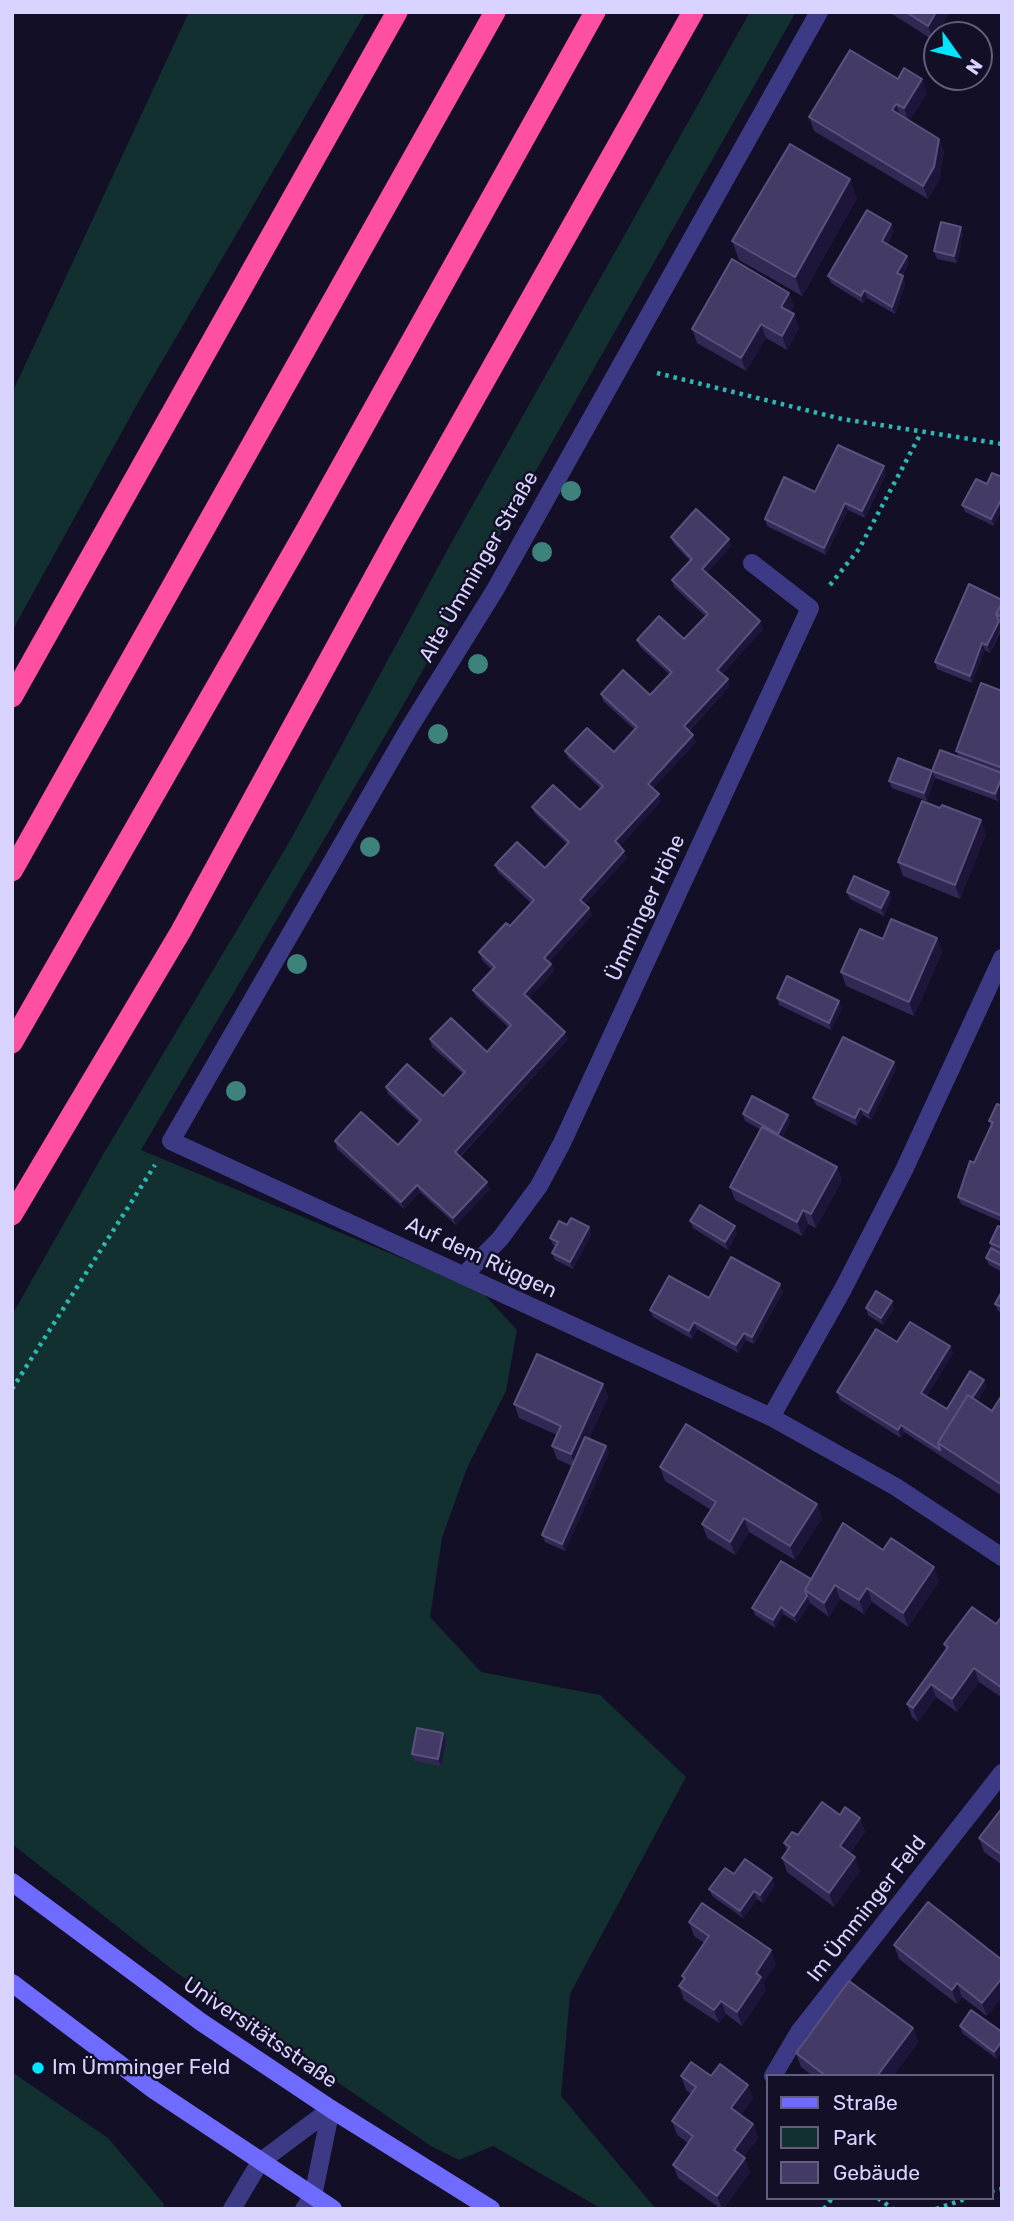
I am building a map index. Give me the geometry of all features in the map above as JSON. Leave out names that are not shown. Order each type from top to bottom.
[{"type":"highway","points":[[12,697],[397,12]]},
{"type":"highway","points":[[12,871],[495,12]]},
{"type":"highway","points":[[12,1043],[306,530],[595,12]]},
{"type":"highway","points":[[12,1215],[181,931],[394,541],[693,12]]},
{"type":"main road","name":"Universitätsstraße","points":[[12,1882],[201,2022],[331,2109],[491,2209]]},
{"type":"main road","points":[[12,1983],[154,2090],[261,2162],[308,2202],[333,2209]]},
{"type":"street","name":"Alte Ümminger Straße","points":[[171,1141],[408,730],[495,590],[819,12]]},
{"type":"street","points":[[752,563],[810,608]]},
{"type":"street","name":"Ümminger Höhe","points":[[464,1275],[500,1239],[562,1143],[810,608]]},
{"type":"street","points":[[771,1417],[843,1290],[904,1170],[1002,958]]},
{"type":"street","name":"Auf dem Rüggen","points":[[171,1141],[771,1417],[896,1487],[1002,1557]]},
{"type":"street","name":"Im Ümminger Feld","points":[[774,2074],[799,2032],[1002,1773]]},
{"type":"street","points":[[232,2209],[261,2162],[331,2109]]},
{"type":"street","points":[[308,2202],[331,2109]]},
{"type":"path","points":[[657,373],[780,405],[920,433],[1002,444]]},
{"type":"path","points":[[810,608],[859,549],[920,433]]},
{"type":"path","points":[[12,1388],[171,1141]]},
{"type":"path","points":[[936,2209],[962,2200]]},
{"type":"green space","points":[[189,12],[366,12],[140,399],[12,631],[12,393]]},
{"type":"green space","points":[[750,12],[796,12],[402,707],[141,1150],[481,1291],[517,1330],[506,1391],[467,1468],[442,1538],[430,1617],[481,1672],[600,1695],[686,1777],[570,1994],[561,2096],[656,2209],[602,2209],[493,2146],[459,2160],[431,2146],[174,1971],[12,1844],[12,1315],[104,1153],[287,846],[449,547]]},
{"type":"green space","points":[[12,2072],[108,2138],[164,2204],[162,2209],[12,2209]]},
{"type":"building","points":[[906,12],[936,12],[931,21],[923,23]]},
{"type":"building","points":[[850,50],[898,79],[904,68],[922,79],[904,108],[896,104],[892,110],[939,139],[934,167],[923,186],[809,117]]},
{"type":"building","points":[[790,144],[850,179],[795,277],[732,241]]},
{"type":"building","points":[[867,210],[891,224],[882,241],[907,256],[897,273],[903,276],[892,307],[864,290],[861,296],[828,276]]},
{"type":"building","points":[[941,222],[961,227],[954,256],[934,251]]},
{"type":"building","points":[[732,259],[789,293],[781,307],[794,314],[782,336],[761,324],[741,358],[692,329]]},
{"type":"building","points":[[838,445],[884,466],[862,511],[845,503],[824,548],[765,519],[784,477],[815,492]]},
{"type":"building","points":[[992,473],[1002,477],[1002,498],[991,519],[962,505],[976,479],[987,484]]},
{"type":"building","points":[[696,509],[729,539],[702,569],[760,621],[717,670],[728,679],[684,726],[693,735],[648,784],[659,794],[615,841],[624,851],[580,900],[589,908],[544,958],[551,964],[524,994],[565,1032],[455,1152],[487,1182],[453,1218],[417,1185],[401,1202],[335,1141],[361,1112],[398,1145],[421,1120],[386,1087],[407,1064],[443,1096],[465,1072],[430,1039],[451,1018],[487,1052],[511,1025],[473,990],[495,967],[479,952],[506,923],[510,926],[534,900],[495,865],[517,842],[545,868],[569,842],[532,807],[553,785],[580,810],[603,786],[565,751],[587,728],[614,752],[637,727],[601,694],[623,670],[650,695],[672,672],[637,640],[659,616],[684,639],[708,614],[672,580],[692,559],[671,537]]},
{"type":"building","points":[[969,584],[1002,600],[996,614],[999,621],[987,645],[982,643],[970,676],[935,662]]},
{"type":"building","points":[[1002,603],[1002,617],[996,614]]},
{"type":"building","points":[[981,683],[1002,691],[1000,767],[956,751]]},
{"type":"building","points":[[940,750],[1002,773],[995,794],[932,771]]},
{"type":"building","points":[[898,758],[932,771],[924,793],[889,781]]},
{"type":"building","points":[[922,801],[940,808],[942,805],[981,820],[955,885],[898,862]]},
{"type":"building","points":[[854,876],[889,892],[881,908],[847,892]]},
{"type":"building","points":[[891,919],[937,938],[909,1002],[841,972],[860,929],[883,939]]},
{"type":"building","points":[[787,976],[839,1001],[829,1023],[777,998]]},
{"type":"building","points":[[843,1037],[894,1062],[868,1113],[860,1108],[855,1118],[813,1098]]},
{"type":"building","points":[[752,1096],[788,1115],[778,1134],[743,1114]]},
{"type":"building","points":[[997,1104],[1002,1106],[1002,1216],[958,1197],[970,1161],[974,1163],[993,1122],[989,1121]]},
{"type":"building","points":[[762,1127],[837,1167],[811,1214],[803,1210],[797,1222],[730,1187]]},
{"type":"building","points":[[700,1205],[735,1226],[725,1242],[690,1221]]},
{"type":"building","points":[[571,1218],[589,1227],[570,1262],[552,1253],[558,1242],[550,1238],[559,1221],[567,1225]]},
{"type":"building","points":[[998,1226],[1002,1228],[1002,1248],[990,1243]]},
{"type":"building","points":[[991,1248],[1002,1254],[1002,1266],[986,1258]]},
{"type":"building","points":[[731,1257],[780,1284],[752,1337],[744,1333],[736,1345],[694,1322],[689,1331],[650,1310],[669,1276],[709,1298]]},
{"type":"building","points":[[876,1291],[892,1301],[881,1318],[866,1308]]},
{"type":"building","points":[[1002,1291],[1002,1307],[995,1304]]},
{"type":"building","points":[[910,1322],[950,1346],[921,1393],[947,1409],[970,1371],[984,1380],[972,1398],[968,1395],[938,1443],[940,1450],[901,1425],[898,1430],[837,1392],[876,1329],[897,1342]]},
{"type":"building","points":[[537,1354],[603,1384],[571,1454],[552,1446],[561,1426],[514,1404]]},
{"type":"building","points":[[968,1395],[992,1411],[1002,1395],[1002,1485],[938,1443]]},
{"type":"building","points":[[686,1424],[817,1504],[790,1546],[744,1518],[730,1542],[702,1524],[716,1502],[660,1467]]},
{"type":"building","points":[[585,1437],[606,1446],[562,1544],[542,1535]]},
{"type":"building","points":[[843,1523],[883,1550],[891,1538],[934,1567],[903,1613],[867,1588],[859,1600],[835,1585],[824,1603],[805,1590]]},
{"type":"building","points":[[781,1561],[811,1579],[805,1590],[807,1596],[794,1616],[781,1607],[773,1620],[752,1608]]},
{"type":"building","points":[[972,1607],[996,1624],[1002,1616],[1002,1688],[974,1668],[952,1699],[931,1684],[913,1708],[907,1704],[948,1647],[944,1644]]},
{"type":"building","points":[[417,1728],[443,1733],[438,1759],[412,1754]]},
{"type":"building","points":[[822,1802],[840,1815],[845,1807],[860,1818],[840,1846],[855,1857],[829,1893],[782,1858],[790,1847],[784,1843],[792,1832],[798,1835]]},
{"type":"building","points":[[1002,1808],[1002,1855],[979,1838]]},
{"type":"building","points":[[745,1859],[772,1878],[760,1895],[754,1891],[740,1911],[709,1889],[725,1868],[734,1874]]},
{"type":"building","points":[[928,1902],[1002,1960],[1002,1978],[982,2003],[957,1983],[952,1990],[894,1945]]},
{"type":"building","points":[[702,1903],[771,1950],[756,1973],[761,1977],[737,2012],[721,2001],[714,2010],[679,1986],[685,1978],[682,1976],[709,1936],[689,1922]]},
{"type":"building","points":[[849,1981],[913,2028],[878,2074],[823,2074],[796,2053]]},
{"type":"building","points":[[971,2010],[1002,2032],[1002,2041],[994,2052],[960,2026]]},
{"type":"building","points":[[691,2062],[711,2076],[720,2064],[748,2085],[731,2108],[753,2124],[734,2150],[745,2158],[717,2196],[673,2165],[693,2136],[672,2121],[696,2087],[681,2076]]},
{"type":"place","name":"Im Ümminger Feld","points":[[38,2068]]}]
